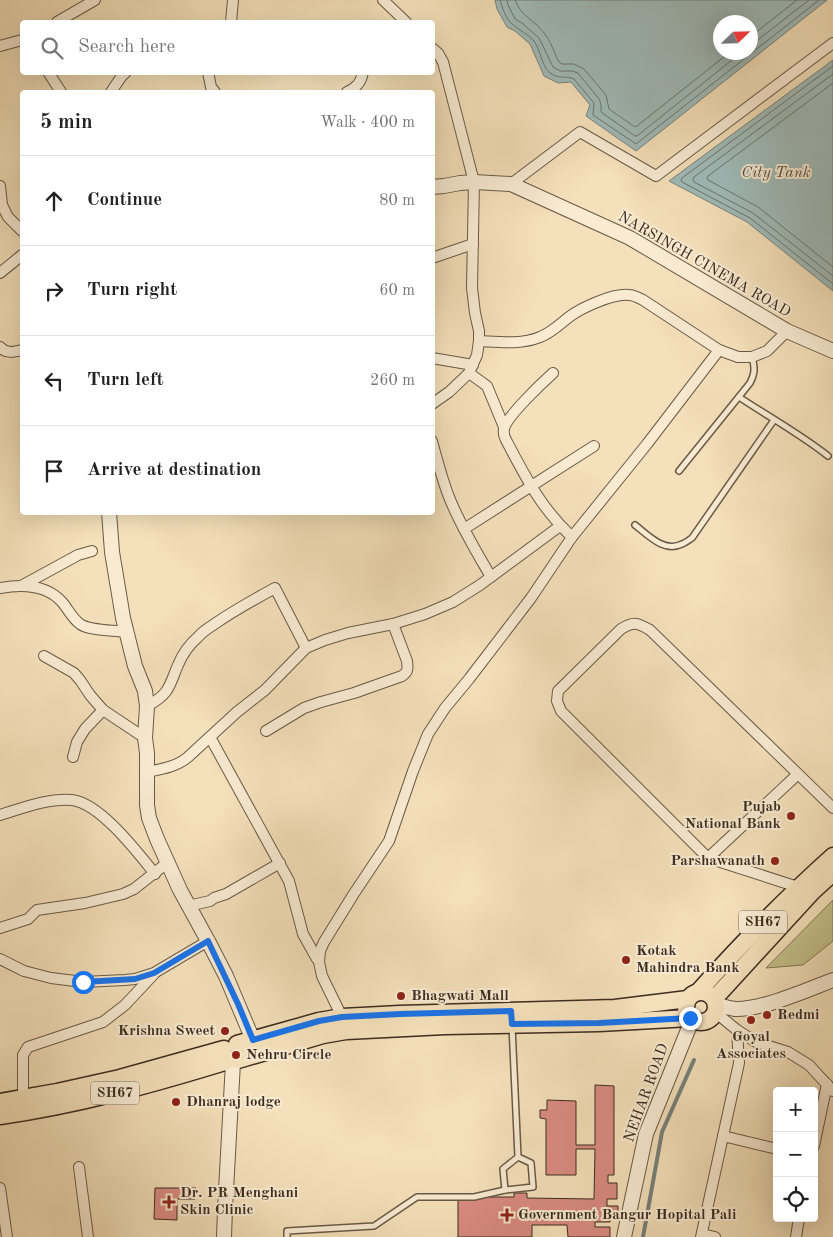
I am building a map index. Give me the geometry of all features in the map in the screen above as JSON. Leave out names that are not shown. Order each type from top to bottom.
[{"type":"main road","name":"SH67","points":[[0,1102],[57,1092],[346,1030],[408,1027],[615,1008],[693,996],[734,951],[798,887],[833,856]]},
{"type":"main road","name":"SH67","points":[[0,1116],[78,1102],[154,1083],[319,1021],[342,1017],[400,1014],[599,1023],[691,1019],[698,1022],[706,1022],[712,1018],[715,1005],[812,892],[833,874]]},
{"type":"main road","points":[[691,1019],[686,1012],[686,1005],[693,996],[704,992],[710,994],[715,1005]]},
{"type":"street","points":[[60,20],[95,0]]},
{"type":"street","points":[[231,20],[233,0]]},
{"type":"street","points":[[384,0],[404,20]]},
{"type":"street","points":[[0,46],[20,41]]},
{"type":"street","points":[[511,184],[580,132],[656,176],[833,43]]},
{"type":"street","points":[[435,50],[443,62],[474,182],[472,288],[479,330],[477,355],[471,369],[449,392],[435,402]]},
{"type":"street","points":[[50,75],[60,90]]},
{"type":"street","points":[[112,90],[123,75]]},
{"type":"street","points":[[209,75],[213,90]]},
{"type":"street","points":[[351,90],[356,87],[362,75]]},
{"type":"street","name":"NARSINGH CINEMA ROAD","points":[[435,187],[460,182],[511,184],[630,238],[787,331],[833,352]]},
{"type":"street","points":[[0,186],[2,205],[8,217],[20,229]]},
{"type":"street","points":[[435,257],[473,244]]},
{"type":"street","points":[[0,273],[20,257]]},
{"type":"street","points":[[479,341],[528,341],[542,337],[587,306],[616,296],[630,295],[644,300],[719,350],[738,357],[752,357],[767,350],[787,331]]},
{"type":"street","points":[[0,347],[8,352],[20,350]]},
{"type":"street","points":[[210,737],[289,881],[303,934],[317,959],[324,942],[388,841],[428,734],[445,708],[531,598],[572,537],[719,350]]},
{"type":"street","points":[[435,359],[471,369],[487,386],[504,426]]},
{"type":"street","points":[[552,373],[507,421],[503,432],[530,486],[560,526],[572,537]]},
{"type":"street","points":[[464,529],[594,446]]},
{"type":"street","points":[[435,452],[450,498],[464,529],[491,577]]},
{"type":"street","points":[[109,515],[112,552],[126,632],[135,666],[145,691],[147,706],[145,738],[149,818],[167,863],[208,941],[238,1004],[224,1209],[224,1237]]},
{"type":"street","points":[[147,772],[180,763],[265,690],[306,648],[348,633],[393,624],[425,614],[453,602],[491,577],[560,526]]},
{"type":"street","points":[[23,585],[78,555],[92,551]]},
{"type":"street","points":[[0,588],[23,585],[35,586],[61,600],[80,624],[93,628],[126,632]]},
{"type":"street","points":[[147,706],[158,700],[167,691],[179,664],[189,647],[199,636],[234,610],[275,588],[306,648]]},
{"type":"street","points":[[798,887],[708,858],[561,711],[556,701],[558,691],[621,629],[630,623],[640,624],[650,630],[833,808]]},
{"type":"street","points":[[266,731],[304,708],[402,676],[406,673],[408,668],[407,661],[393,624]]},
{"type":"street","points":[[44,656],[74,673],[103,710],[145,738]]},
{"type":"street","points":[[73,757],[77,742],[103,710]]},
{"type":"street","points":[[708,858],[798,774]]},
{"type":"street","points":[[0,815],[36,804],[64,800],[78,802],[101,815],[124,837],[155,874]]},
{"type":"street","points":[[0,928],[28,920],[37,910],[85,903],[123,894],[134,889],[167,863]]},
{"type":"street","points":[[188,906],[210,901],[226,894],[280,863]]},
{"type":"street","points":[[0,959],[24,971],[51,978],[83,982],[135,979],[154,973],[208,941]]},
{"type":"street","points":[[320,951],[319,962],[322,976],[342,1017]]},
{"type":"street","points":[[23,1098],[23,1055],[28,1047],[103,1022],[125,1005],[154,973]]},
{"type":"street","points":[[715,1005],[735,1009],[753,1008],[833,980]]},
{"type":"street","points":[[715,1005],[737,1030],[756,1042],[788,1052],[808,1065],[830,1088],[818,1132]]},
{"type":"street","name":"NEHAR ROAD","points":[[624,1237],[646,1134],[691,1019]]},
{"type":"street","points":[[715,1237],[701,1235],[739,1063],[737,1030]]},
{"type":"street","points":[[723,1136],[773,1148]]},
{"type":"street","points":[[79,1167],[88,1237]]},
{"type":"street","points":[[0,1188],[7,1237]]},
{"type":"street","points":[[796,1237],[798,1222]]},
{"type":"lane","points":[[680,472],[750,383],[755,370],[752,357]]},
{"type":"lane","points":[[739,397],[809,441],[828,456]]},
{"type":"lane","points":[[635,525],[663,545],[671,547],[681,545],[692,538],[774,420]]},
{"type":"lane","points":[[512,1018],[518,1157]]},
{"type":"lane","points":[[505,1190],[503,1169],[518,1157]]},
{"type":"lane","points":[[286,1237],[287,1231],[374,1226],[417,1197],[474,1197],[505,1190],[533,1187],[530,1163],[518,1157]]},
{"type":"shaded area","points":[[833,900],[833,941],[803,965],[766,968]]},
{"type":"water","points":[[495,0],[827,0],[758,55],[758,15],[713,15],[713,60],[751,60],[636,151],[586,116],[590,105],[571,82],[558,83],[544,76],[530,44],[515,31],[507,27],[497,9]]},
{"type":"water","name":"City Tank","points":[[833,60],[833,291],[747,222],[669,181]]},
{"type":"building","points":[[595,1085],[614,1086],[614,1175],[608,1175],[608,1183],[617,1183],[617,1199],[607,1199],[607,1206],[618,1206],[618,1212],[610,1211],[610,1222],[595,1222],[595,1227],[610,1227],[610,1237],[568,1237],[567,1225],[532,1225],[532,1237],[458,1237],[458,1197],[514,1197],[514,1193],[527,1193],[527,1198],[594,1199],[595,1149],[576,1149],[576,1175],[546,1175],[546,1119],[540,1118],[540,1110],[547,1110],[547,1100],[576,1101],[576,1145],[595,1145]]},
{"type":"building","points":[[155,1188],[196,1188],[195,1199],[177,1199],[177,1220],[154,1219]]},
{"type":"waterway","points":[[643,1237],[662,1132],[694,1060]]},
{"type":"place","name":"Pujab National Bank","points":[[791,816]]},
{"type":"place","name":"Parshawanath","points":[[775,861]]},
{"type":"place","name":"Kotak Mahindra Bank","points":[[626,960]]},
{"type":"place","name":"Bhagwati Mall","points":[[401,996]]},
{"type":"place","name":"Redmi","points":[[767,1015]]},
{"type":"place","name":"Goyal Associates","points":[[751,1020]]},
{"type":"place","name":"Krishna Sweet","points":[[225,1031]]},
{"type":"place","name":"Nehru Circle","points":[[236,1055]]},
{"type":"place","name":"Dhanraj lodge","points":[[176,1102]]},
{"type":"place","name":"Dr. PR Menghani Skin Clinic","points":[[169,1202]]},
{"type":"place","name":"Government Bangur Hopital Pali","points":[[507,1215]]},
{"type":"route","points":[[83,982],[135,979],[154,973],[208,941],[226,976],[253,1040],[319,1021],[342,1017],[400,1014],[511,1011],[512,1024],[599,1023],[690,1018]]}]
